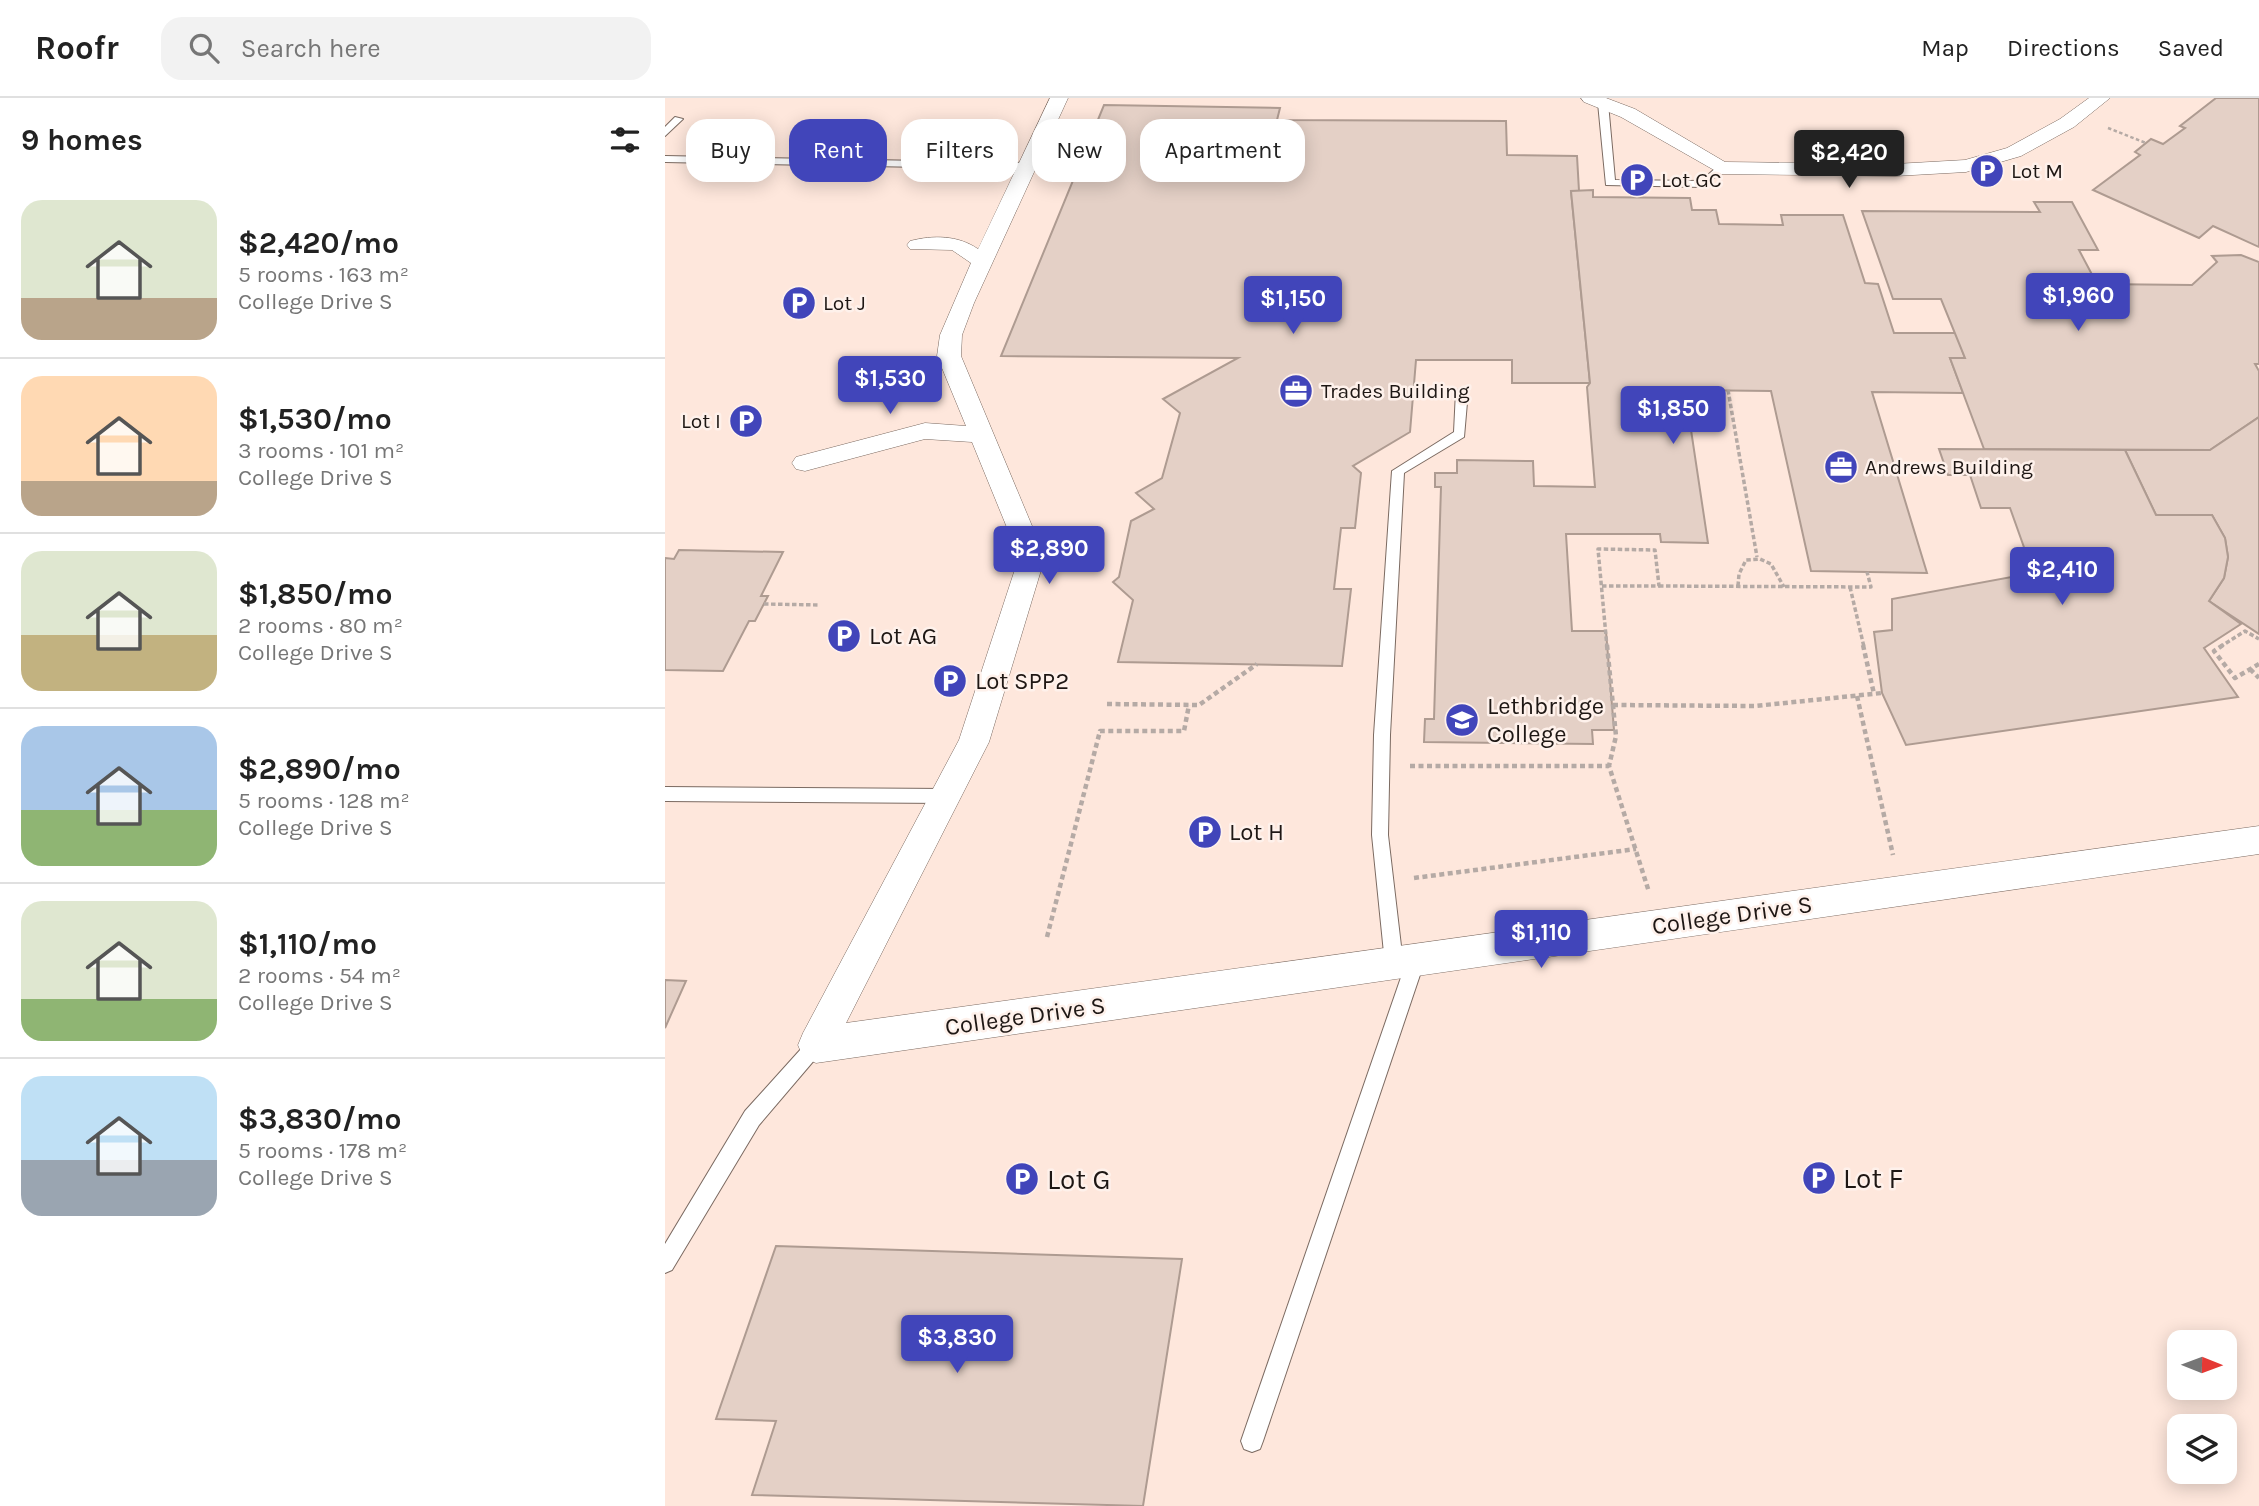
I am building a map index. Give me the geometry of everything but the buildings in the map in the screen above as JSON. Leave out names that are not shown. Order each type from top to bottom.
[{"type":"street","points":[[816,1045],[974,743],[1032,557],[949,356],[951,335],[1059,98]]},
{"type":"street","points":[[1597,100],[1628,113],[1721,168],[1895,170],[1966,166],[2014,152],[2067,123],[2101,98]]},
{"type":"street","points":[[917,245],[957,244],[1000,223]]},
{"type":"street","points":[[957,244],[983,262]]},
{"type":"street","points":[[925,431],[965,394]]},
{"type":"street","points":[[805,463],[925,431],[982,435]]},
{"type":"street","name":"College Drive S","points":[[816,1045],[2259,840]]},
{"type":"lane","points":[[1597,100],[1610,183],[1703,184],[1721,168]]},
{"type":"lane","points":[[665,133],[678,119]]},
{"type":"lane","points":[[665,159],[1027,166]]},
{"type":"lane","points":[[1252,1441],[1405,962],[1384,882],[1380,835],[1381,766],[1398,471],[1460,434],[1462,391]]},
{"type":"lane","points":[[665,794],[947,796]]},
{"type":"lane","points":[[665,1262],[752,1118],[816,1045]]},
{"type":"path","points":[[1728,390],[1757,557]]},
{"type":"path","points":[[1659,586],[1655,550],[1598,550],[1616,736],[1609,766],[1660,926]]},
{"type":"path","points":[[1738,586],[1739,574],[1746,560],[1757,557],[1767,559],[1775,566],[1784,587]]},
{"type":"path","points":[[1602,586],[1871,587],[1867,572]]},
{"type":"path","points":[[1850,587],[1874,694]]},
{"type":"path","points":[[764,604],[820,605]]},
{"type":"path","points":[[2259,639],[2245,631],[2214,651],[2235,678],[2259,664]]},
{"type":"path","points":[[1107,704],[1199,705],[1257,664]]},
{"type":"path","points":[[2251,669],[2259,678]]},
{"type":"path","points":[[1613,705],[1755,706],[1882,693]]},
{"type":"path","points":[[1857,696],[1901,891]]},
{"type":"path","points":[[1047,937],[1100,731],[1184,731],[1189,705]]},
{"type":"path","points":[[1381,766],[1609,766]]},
{"type":"path","points":[[1384,882],[1636,849]]},
{"type":"shaded area","name":"Lethbridge College","points":[[665,98],[2259,98],[2259,1506],[665,1506]]},
{"type":"place","name":"Lot M","points":[[1987,171]]},
{"type":"place","name":"Lot GC","points":[[1637,180]]},
{"type":"place","name":"Lot J","points":[[799,303]]},
{"type":"place","name":"Trades Building","points":[[1296,391]]},
{"type":"place","name":"Lot I","points":[[746,421]]},
{"type":"place","name":"Andrews Building","points":[[1841,467]]},
{"type":"place","name":"Lot AG","points":[[844,636]]},
{"type":"place","name":"Lot SPP2","points":[[950,681]]},
{"type":"place","name":"Lethbridge College","points":[[1462,720]]},
{"type":"place","name":"Lot H","points":[[1205,832]]},
{"type":"place","name":"Lot F","points":[[1819,1178]]},
{"type":"place","name":"Lot G","points":[[1022,1179]]}]
